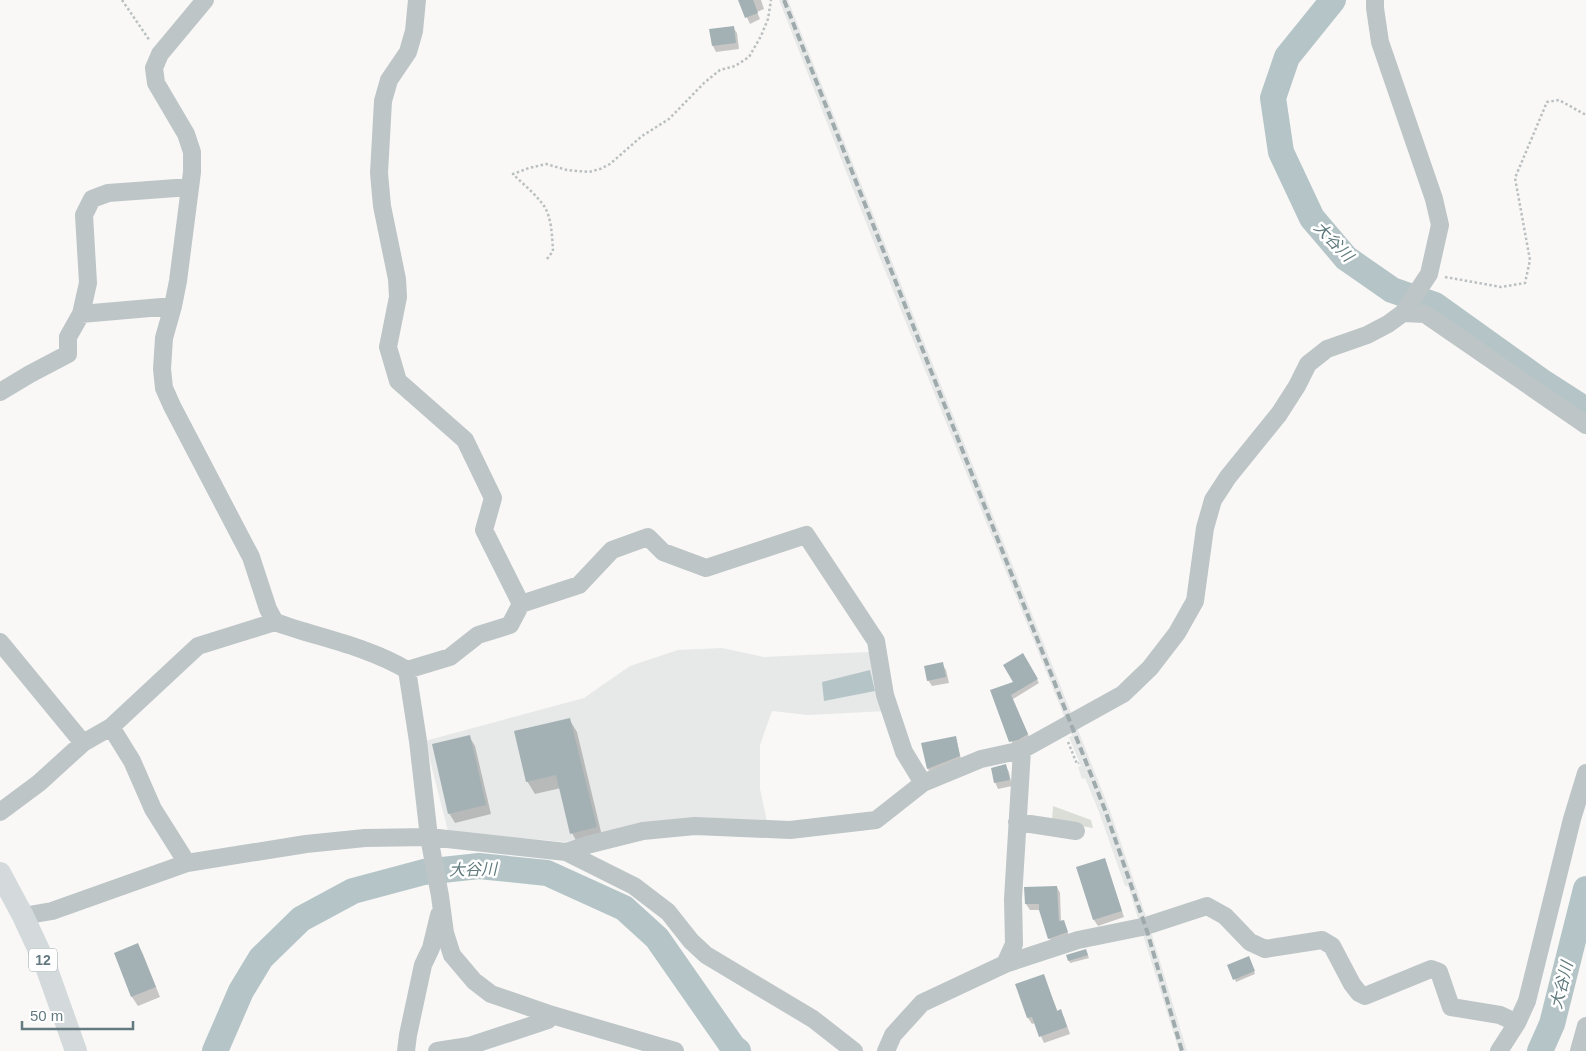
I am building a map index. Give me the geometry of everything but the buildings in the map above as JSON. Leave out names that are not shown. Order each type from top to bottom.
[{"type":"main road","name":"12","points":[[0,873],[24,916],[44,961],[76,1051]]},
{"type":"main road","points":[[0,912],[24,916]]},
{"type":"street","points":[[205,0],[160,54],[154,68],[156,83],[186,134],[192,152],[190,187],[173,306],[164,338],[162,369],[164,388],[251,557],[268,609],[275,622]]},
{"type":"street","points":[[417,0],[414,31],[408,52],[389,80],[383,101],[379,173],[382,206],[397,279],[398,297],[388,347],[398,380],[465,440],[494,498],[484,530],[521,604]]},
{"type":"street","points":[[24,916],[52,911],[187,864],[306,844],[366,838],[566,852],[643,831],[669,828],[695,826],[790,830],[876,820],[923,783],[981,759],[1022,750],[1123,694],[1150,668],[1177,633],[1195,601],[1205,528],[1214,500],[1228,477],[1279,414],[1297,386],[1308,364],[1326,349],[1367,335],[1388,324],[1406,309],[1425,279],[1440,225],[1434,199],[1380,42],[1375,0]]},
{"type":"street","points":[[0,392],[68,354],[68,337],[81,314],[88,284],[84,215],[92,199],[108,192],[190,187]]},
{"type":"street","points":[[81,314],[173,306]]},
{"type":"street","points":[[1406,309],[1425,314],[1586,425]]},
{"type":"street","points":[[0,812],[39,783],[84,743],[111,727],[198,646],[275,622],[376,655],[407,670],[450,657],[478,635],[510,625],[521,604],[579,585],[612,550],[648,537],[664,552],[706,568],[806,535],[876,642],[885,695],[904,752],[923,783]]},
{"type":"street","points":[[0,642],[84,743]]},
{"type":"street","points":[[407,670],[430,842],[445,933],[452,955],[474,981],[491,994],[675,1051]]},
{"type":"street","points":[[111,727],[132,761],[153,809],[187,864]]},
{"type":"street","points":[[1005,964],[1014,944],[1013,899],[1022,750]]},
{"type":"street","points":[[1500,1051],[1517,1023],[1527,1001],[1579,820],[1586,773]]},
{"type":"street","points":[[1018,822],[1076,831]]},
{"type":"street","points":[[566,852],[634,886],[668,912],[706,955],[814,1019],[854,1051]]},
{"type":"street","points":[[406,1051],[424,965],[431,948],[441,902]]},
{"type":"street","points":[[886,1051],[893,1035],[922,1003],[1005,964],[1078,940],[1145,926],[1207,906],[1225,916],[1250,942],[1265,949],[1322,940],[1332,946],[1352,984],[1359,993],[1365,996],[1431,969],[1439,972],[1451,1007],[1500,1015],[1517,1023]]},
{"type":"street","points":[[436,1051],[469,1046],[548,1020],[552,1014]]},
{"type":"street","points":[[1579,1051],[1586,1026]]},
{"type":"path","points":[[122,0],[160,54]]},
{"type":"path","points":[[547,259],[553,251],[551,230],[542,203],[513,174],[546,164],[567,170],[589,172],[610,164],[642,136],[669,119],[704,83],[720,70],[735,66],[749,57],[768,19],[771,0]]},
{"type":"path","points":[[1425,279],[1501,287],[1526,284],[1530,260],[1515,178],[1546,102],[1559,100],[1586,115]]},
{"type":"path","points":[[1062,727],[1077,764],[1080,763]]},
{"type":"shaded area","points":[[779,0],[788,0],[1109,808],[1149,925],[1187,1051],[1179,1051],[1128,886],[1125,886],[1085,778],[1082,779],[1078,767],[1081,766],[1069,737],[1072,736],[874,243]]},
{"type":"shaded area","points":[[722,648],[764,657],[869,652],[886,711],[808,715],[772,711],[760,745],[760,789],[768,826],[673,819],[564,842],[448,831],[425,741],[584,698],[630,666],[678,650]]},
{"type":"shaded area","points":[[870,670],[875,691],[824,701],[822,682]]},
{"type":"shaded area","points":[[1053,806],[1091,820],[1093,828],[1052,821]]},
{"type":"waterway","name":"大谷川","points":[[1333,0],[1287,57],[1273,98],[1281,152],[1312,218],[1346,258],[1392,290],[1435,305],[1544,383],[1586,410]]},
{"type":"waterway","name":"大谷川","points":[[215,1051],[241,991],[261,958],[301,919],[353,891],[424,872],[479,866],[547,873],[624,908],[657,938],[733,1047],[738,1051]]},
{"type":"waterway","name":"大谷川","points":[[1540,1051],[1552,1024],[1586,889]]},
{"type":"railway","points":[[784,0],[1105,810],[1147,931],[1182,1051]]}]
